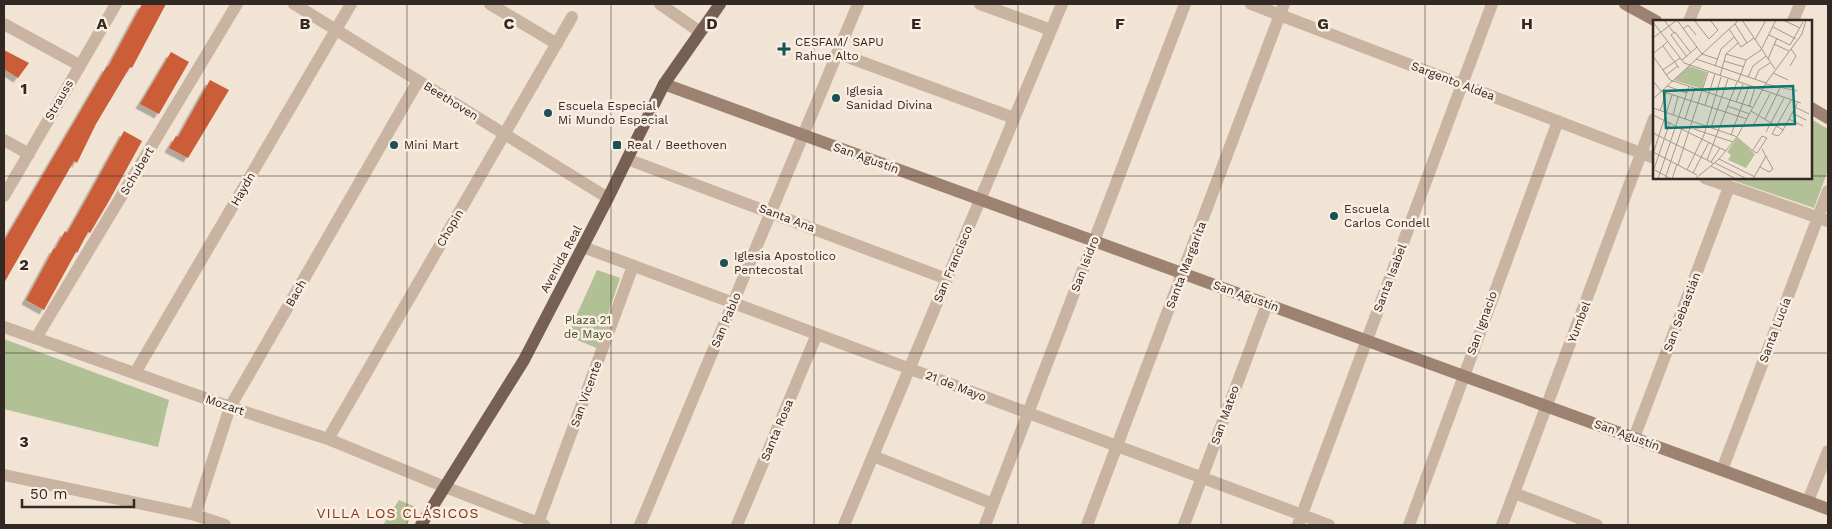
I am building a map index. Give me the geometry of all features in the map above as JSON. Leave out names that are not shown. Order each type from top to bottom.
[{"type":"main road","name":"Avenida Real","points":[[422,525],[524,360],[608,198],[664,84],[720,4]]},
{"type":"street","name":"Strauss","points":[[4,196],[116,4]]},
{"type":"street","name":"Schubert","points":[[36,338],[237,4]]},
{"type":"street","name":"Beethoven","points":[[294,4],[608,198]]},
{"type":"street","name":"Haydn","points":[[135,373],[351,4]]},
{"type":"street","points":[[490,4],[557,44]]},
{"type":"street","points":[[660,4],[700,32]]},
{"type":"street","name":"San Pablo","points":[[640,525],[858,4]]},
{"type":"street","points":[[980,4],[1051,30]]},
{"type":"street","name":"San Francisco","points":[[844,525],[1062,4]]},
{"type":"street","name":"San Isidro","points":[[985,525],[1185,4]]},
{"type":"street","name":"Sargento Aldea","points":[[1251,4],[1282,10],[1462,85],[1648,156]]},
{"type":"street","name":"Santa Isabel","points":[[1300,520],[1492,4]]},
{"type":"street","points":[[1625,4],[1654,20]]},
{"type":"street","points":[[1689,20],[1696,4]]},
{"type":"street","points":[[1793,20],[1800,4]]},
{"type":"street","name":"Santa Margarita","points":[[1087,525],[1282,10]]},
{"type":"street","name":"Chopin","points":[[328,439],[572,17]]},
{"type":"street","points":[[4,24],[79,65]]},
{"type":"street","points":[[837,53],[1014,118]]},
{"type":"street","name":"Bach","points":[[195,515],[230,407],[418,81]]},
{"type":"street","name":"San Agustín","points":[[664,84],[1828,509]]},
{"type":"street","points":[[1812,109],[1828,118]]},
{"type":"street","name":"San Ignacio","points":[[1408,525],[1558,121]]},
{"type":"street","name":"Yumbel","points":[[1502,525],[1547,406],[1648,156],[1653,125]]},
{"type":"street","points":[[4,140],[29,154]]},
{"type":"street","name":"Santa Ana","points":[[627,158],[947,279]]},
{"type":"street","points":[[1708,179],[1823,220]]},
{"type":"street","name":"San Sebastián","points":[[1634,438],[1730,187]]},
{"type":"street","name":"Santa Lucía","points":[[1722,470],[1823,220],[1828,191]]},
{"type":"street","name":"21 de Mayo","points":[[583,247],[1202,478],[1300,520],[1329,525]]},
{"type":"street","name":"San Vicente","points":[[541,524],[633,266]]},
{"type":"street","name":"San Mateo","points":[[1184,525],[1267,304]]},
{"type":"street","name":"Mozart","points":[[4,327],[230,407],[328,439],[541,524]]},
{"type":"street","name":"Santa Rosa","points":[[737,525],[817,334]]},
{"type":"street","points":[[1808,501],[1828,451]]},
{"type":"street","points":[[873,456],[993,504]]},
{"type":"street","points":[[4,475],[195,515],[225,525]]},
{"type":"street","points":[[1514,493],[1596,525]]},
{"type":"green space","points":[[1812,120],[1828,129],[1828,170],[1814,208],[1729,179],[1812,179]]},
{"type":"green space","name":"Plaza 21 de Mayo","points":[[597,270],[620,278],[597,348],[567,336]]},
{"type":"green space","points":[[4,339],[169,400],[158,447],[4,409]]},
{"type":"green space","points":[[399,500],[418,508],[406,525],[383,525]]},
{"type":"building","points":[[142,4],[166,4],[132,68],[130,67],[96,124],[77,163],[74,161],[4,283],[4,241],[108,67]]},
{"type":"building","points":[[4,50],[29,63],[18,78],[4,69]]},
{"type":"building","points":[[171,52],[189,62],[159,114],[140,104]]},
{"type":"building","points":[[210,80],[229,90],[188,158],[169,148],[176,136],[178,137]]},
{"type":"building","points":[[124,131],[142,141],[109,201],[76,252],[44,310],[26,300],[54,248],[65,231],[67,233]]},
{"type":"place","name":"CESFAM/ SAPU Rahue Alto","points":[[784,49]]},
{"type":"place","name":"Iglesia Sanidad Divina","points":[[836,98]]},
{"type":"place","name":"Escuela Especial Mi Mundo Especial","points":[[548,113]]},
{"type":"place","name":"Mini Mart","points":[[394,145]]},
{"type":"place","name":"Real / Beethoven","points":[[617,145]]},
{"type":"place","name":"Escuela Carlos Condell","points":[[1334,216]]},
{"type":"place","name":"Iglesia Apostolico Pentecostal","points":[[724,263]]},
{"type":"district","name":"VILLA LOS CLÁSICOS","points":[[398,513]]}]
